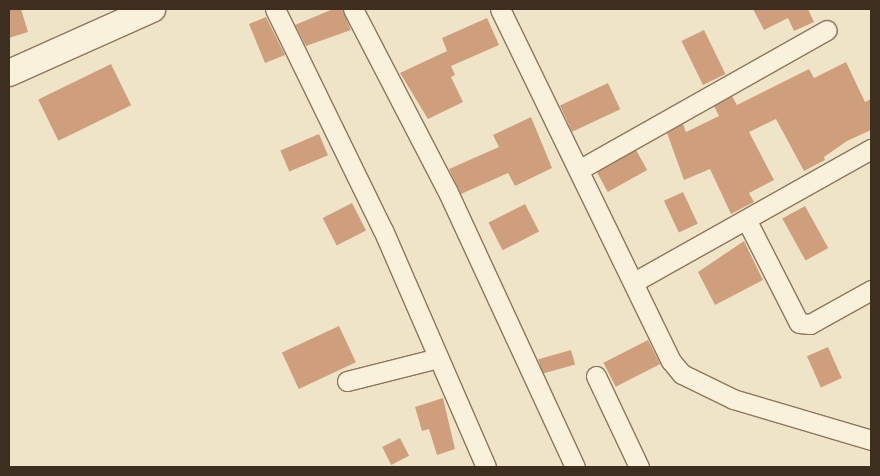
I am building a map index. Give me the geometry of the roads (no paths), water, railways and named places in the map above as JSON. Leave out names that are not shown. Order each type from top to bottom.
[{"type":"street","points":[[275,9],[383,230],[486,467]]},
{"type":"street","points":[[353,9],[447,190],[575,467]]},
{"type":"street","points":[[500,9],[580,169],[671,361],[682,374],[733,399],[871,440]]},
{"type":"street","points":[[9,73],[144,10]]},
{"type":"street","points":[[580,169],[827,30]]},
{"type":"street","points":[[634,282],[747,221],[871,150]]},
{"type":"street","points":[[747,221],[799,323],[810,324],[871,290]]},
{"type":"street","points":[[347,381],[438,358]]},
{"type":"street","points":[[596,376],[639,467]]}]
